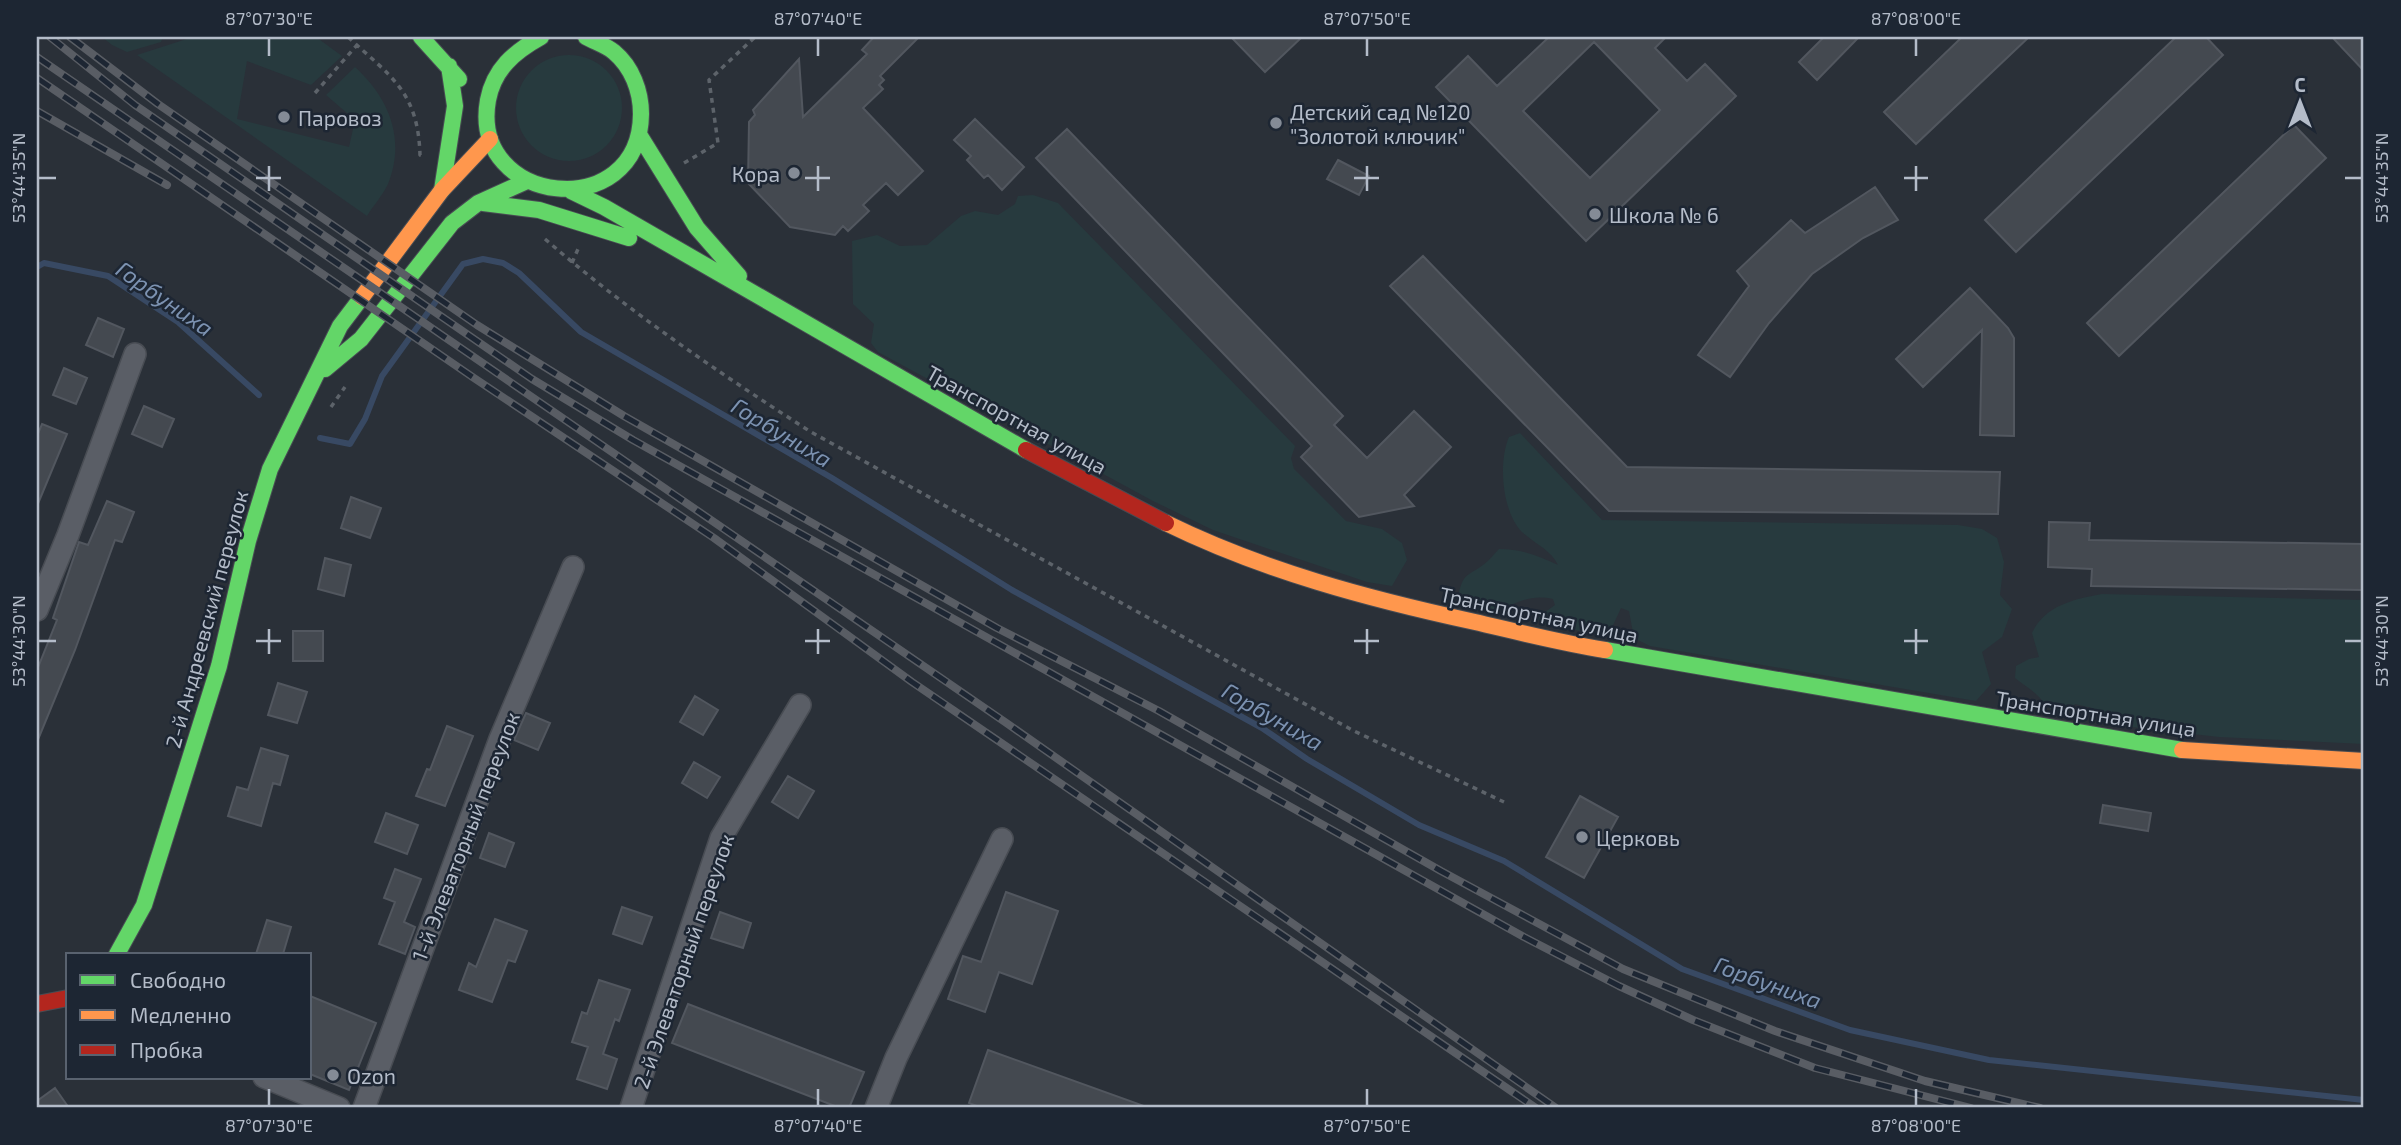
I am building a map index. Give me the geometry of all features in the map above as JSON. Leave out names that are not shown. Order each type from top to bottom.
[{"type":"main road","points":[[421,37],[449,65],[486,115]]},
{"type":"main road","points":[[541,37],[519,48],[500,66],[489,89],[486,115],[490,139],[499,156],[527,181],[549,189],[571,191],[594,185],[614,174],[629,157],[640,136],[643,118],[642,94],[633,72],[618,54],[597,40],[586,37]]},
{"type":"main road","points":[[442,190],[455,106],[449,65]]},
{"type":"main road","points":[[640,136],[662,175],[717,256],[769,302]]},
{"type":"main road","name":"2-й Андреевский переулок","points":[[118,953],[144,905],[219,666],[248,541],[270,469],[340,326],[442,190],[490,139]]},
{"type":"main road","points":[[316,376],[361,339],[452,223],[478,203],[527,181]]},
{"type":"main road","points":[[571,191],[604,207],[707,269],[769,302]]},
{"type":"main road","points":[[478,203],[513,204],[549,212],[652,246],[707,269]]},
{"type":"main road","name":"Транспортная улица","points":[[769,302],[981,426],[1120,500],[1215,547],[1318,583],[1401,606],[1580,646],[1817,688],[2183,750],[2364,761]]},
{"type":"main road","points":[[37,1004],[66,998]]},
{"type":"street","points":[[37,610],[68,535],[135,354]]},
{"type":"street","name":"1-й Элеваторный переулок","points":[[364,1108],[500,739],[573,567]]},
{"type":"street","name":"2-й Элеваторный переулок","points":[[631,1108],[722,838],[800,705]]},
{"type":"street","points":[[876,1108],[896,1058],[1002,839]]},
{"type":"street","points":[[266,1078],[339,1108]]},
{"type":"path","points":[[315,93],[357,45]]},
{"type":"path","points":[[540,235],[582,272],[730,380],[811,432],[1354,731],[1504,802]]},
{"type":"path","points":[[325,415],[349,382]]},
{"type":"green space","points":[[102,37],[163,37],[161,42],[127,52]]},
{"type":"green space","points":[[193,37],[316,37],[342,56],[311,85],[247,61],[237,119],[349,147],[355,120],[326,95],[355,67],[367,79],[391,120],[395,151],[388,184],[367,216],[137,55]]},
{"type":"green space","points":[[569,55],[589,59],[607,70],[618,88],[622,108],[618,128],[607,146],[589,157],[569,161],[549,157],[531,146],[520,128],[516,108],[520,88],[531,70],[549,59]]},
{"type":"green space","points":[[1033,195],[1058,203],[1295,446],[1291,458],[1294,469],[1346,521],[1382,529],[1402,543],[1407,560],[1392,586],[1367,582],[1213,530],[1153,501],[878,352],[871,343],[874,324],[853,304],[852,241],[877,235],[900,246],[927,245],[961,216],[975,211],[998,215],[1015,204],[1018,196]]},
{"type":"green space","points":[[1520,433],[1602,520],[1958,525],[1982,529],[1997,538],[2004,562],[2000,595],[2012,609],[2002,637],[1982,652],[1991,684],[1976,701],[1650,646],[1634,638],[1629,611],[1621,608],[1608,636],[1541,624],[1537,618],[1555,605],[1553,599],[1523,600],[1496,614],[1457,599],[1465,577],[1499,549],[1523,552],[1558,565],[1547,551],[1522,532],[1515,523],[1506,500],[1503,473],[1506,447],[1509,437]]},
{"type":"green space","points":[[2102,594],[2364,600],[2364,744],[2219,737],[2123,726],[2092,708],[2075,704],[2067,715],[2054,711],[2015,678],[2016,666],[2039,657],[2032,633],[2045,616],[2071,601]]},
{"type":"building","points":[[874,37],[919,37],[880,76],[884,80],[879,85],[883,89],[863,108],[923,171],[898,195],[886,183],[863,205],[869,211],[848,231],[843,226],[835,235],[790,227],[748,183],[749,122],[755,115],[753,110],[799,59],[803,117],[867,54],[862,50]]},
{"type":"building","name":"Детский сад №120 \"Золотой ключик\"","points":[[1231,37],[1302,37],[1265,72]]},
{"type":"building","points":[[1549,37],[1666,37],[1655,48],[1687,81],[1705,64],[1736,96],[1586,241],[1436,87],[1468,56],[1497,86]],"holes":[[[1594,42],[1660,110],[1590,178],[1523,111]]]},
{"type":"building","points":[[1824,37],[1859,37],[1817,80],[1799,62]]},
{"type":"building","points":[[1962,37],[2029,37],[1916,144],[1884,112]]},
{"type":"building","points":[[2176,37],[2206,37],[2223,55],[2016,252],[1985,220]]},
{"type":"building","points":[[2332,37],[2364,37],[2364,71]]},
{"type":"building","points":[[975,119],[1024,167],[1002,190],[988,175],[984,178],[967,160],[971,156],[954,140]]},
{"type":"building","points":[[2294,125],[2326,158],[2119,356],[2087,323]]},
{"type":"building","points":[[1067,129],[1343,416],[1334,425],[1367,458],[1414,411],[1451,447],[1404,495],[1414,506],[1359,517],[1301,457],[1312,446],[1036,158]]},
{"type":"building","points":[[1338,160],[1369,176],[1359,195],[1327,179]]},
{"type":"building","points":[[1875,187],[1898,220],[1863,238],[1812,274],[1769,323],[1730,377],[1698,355],[1749,286],[1737,271],[1791,220],[1805,233]]},
{"type":"building","points":[[1423,256],[1627,467],[2000,472],[1998,514],[1609,511],[1390,286]]},
{"type":"building","points":[[1970,288],[2008,328],[2014,338],[2014,436],[1980,435],[1982,330],[1923,387],[1896,359]]},
{"type":"building","points":[[98,318],[124,329],[113,357],[86,345]]},
{"type":"building","points":[[64,368],[87,378],[76,404],[53,395]]},
{"type":"building","points":[[144,406],[174,419],[162,447],[132,434]]},
{"type":"building","points":[[42,424],[67,434],[37,506],[37,436]]},
{"type":"building","points":[[351,497],[381,508],[370,538],[341,528]]},
{"type":"building","points":[[107,501],[134,512],[122,542],[115,540],[75,650],[37,742],[37,670],[57,620],[53,618],[79,542],[88,545]]},
{"type":"building","points":[[2049,522],[2090,523],[2089,540],[2364,544],[2364,590],[2091,586],[2092,569],[2048,567]]},
{"type":"building","points":[[325,558],[351,565],[344,596],[318,589]]},
{"type":"building","points":[[293,631],[323,631],[323,661],[293,661]]},
{"type":"building","points":[[278,683],[307,692],[297,723],[268,715]]},
{"type":"building","points":[[695,696],[718,710],[703,735],[680,722]]},
{"type":"building","points":[[526,713],[550,723],[538,750],[514,740]]},
{"type":"building","points":[[447,726],[473,736],[445,806],[416,796],[427,769],[430,770]]},
{"type":"building","points":[[261,748],[288,756],[280,785],[273,783],[261,826],[228,816],[237,787],[248,790]]},
{"type":"building","points":[[694,762],[720,777],[707,798],[682,783]]},
{"type":"building","points":[[788,776],[814,791],[798,818],[772,802]]},
{"type":"building","name":"Церковь","points":[[1580,796],[1618,817],[1584,878],[1546,857]]},
{"type":"building","points":[[2103,805],[2151,813],[2148,831],[2100,823]]},
{"type":"building","points":[[386,813],[418,825],[407,854],[375,842]]},
{"type":"building","points":[[489,833],[514,843],[505,867],[480,858]]},
{"type":"building","points":[[395,869],[421,879],[404,922],[415,927],[405,954],[379,944],[395,902],[384,898]]},
{"type":"building","points":[[1006,892],[1058,911],[1032,984],[999,972],[985,1012],[948,999],[963,956],[981,962]]},
{"type":"building","points":[[622,907],[652,917],[642,944],[613,934]]},
{"type":"building","points":[[720,912],[751,923],[743,948],[711,938]]},
{"type":"building","points":[[495,919],[527,931],[515,962],[508,960],[492,1002],[459,990],[469,963],[476,967]]},
{"type":"building","points":[[267,920],[291,927],[283,953],[256,953]]},
{"type":"building","points":[[599,980],[630,990],[619,1021],[615,1019],[603,1054],[617,1059],[607,1089],[577,1079],[588,1047],[572,1042],[582,1012],[587,1014]]},
{"type":"building","points":[[312,997],[376,1023],[349,1090],[312,1075]]},
{"type":"building","points":[[688,1004],[864,1072],[849,1108],[840,1108],[672,1043]]},
{"type":"building","points":[[988,1050],[1144,1106],[982,1108],[969,1103]]},
{"type":"building","points":[[55,1088],[69,1108],[37,1108],[37,1101]]},
{"type":"waterway","name":"Горбуниха","points":[[320,438],[350,444],[365,419],[382,376],[463,264],[483,259],[503,263],[519,273],[581,332],[832,478],[1012,590],[1262,728],[1307,759],[1419,825],[1504,861],[1682,969],[1850,1030],[1989,1060],[2364,1100]]},
{"type":"waterway","name":"Горбуниха","points":[[37,267],[44,263],[108,276],[178,322],[259,395]]},
{"type":"railway","points":[[50,37],[135,105],[532,379],[633,440],[1524,937],[1619,986],[1693,1020],[1815,1068],[1971,1108]]},
{"type":"railway","points":[[70,37],[158,104],[477,325],[624,416],[997,628],[1159,711],[1441,871],[1623,969],[1775,1031],[1925,1081],[2040,1108]]},
{"type":"railway","points":[[37,57],[1005,722],[1556,1108]]},
{"type":"railway","points":[[37,78],[474,378],[714,538],[912,682],[1536,1108]]},
{"type":"railway","points":[[37,111],[167,185]]},
{"type":"traffic: fast","points":[[421,37],[459,79]]},
{"type":"traffic: fast","points":[[541,37],[514,55],[495,79],[488,100],[489,136],[504,163],[528,180],[557,188],[587,186],[614,174],[633,150],[641,114],[637,88],[626,65],[611,50],[586,37]]},
{"type":"traffic: fast","points":[[442,190],[455,106],[449,66]]},
{"type":"traffic: fast","points":[[640,136],[697,228],[739,276]]},
{"type":"traffic: fast","points":[[325,369],[361,339],[452,223],[478,203],[527,181]]},
{"type":"traffic: fast","points":[[571,191],[604,207],[1026,450]]},
{"type":"traffic: fast","points":[[483,203],[539,210],[629,238]]},
{"type":"traffic: fast","points":[[118,953],[144,905],[219,666],[248,541],[270,469],[340,326],[362,297]]},
{"type":"traffic: fast","points":[[1605,650],[2182,750]]},
{"type":"traffic: slow","points":[[362,297],[442,190],[490,139]]},
{"type":"traffic: slow","points":[[1166,523],[1241,555],[1356,593],[1605,650]]},
{"type":"traffic: slow","points":[[2182,750],[2364,761]]},
{"type":"traffic: jam","points":[[1026,450],[1166,523]]},
{"type":"traffic: jam","points":[[37,1004],[66,998]]},
{"type":"place","name":"Паровоз","points":[[284,117]]},
{"type":"place","name":"Детский сад №120 \"Золотой ключик\"","points":[[1276,123]]},
{"type":"place","name":"Кора","points":[[794,173]]},
{"type":"place","name":"Школа № 6","points":[[1595,214]]},
{"type":"place","name":"Церковь","points":[[1582,837]]},
{"type":"place","name":"Ozon","points":[[333,1075]]}]
